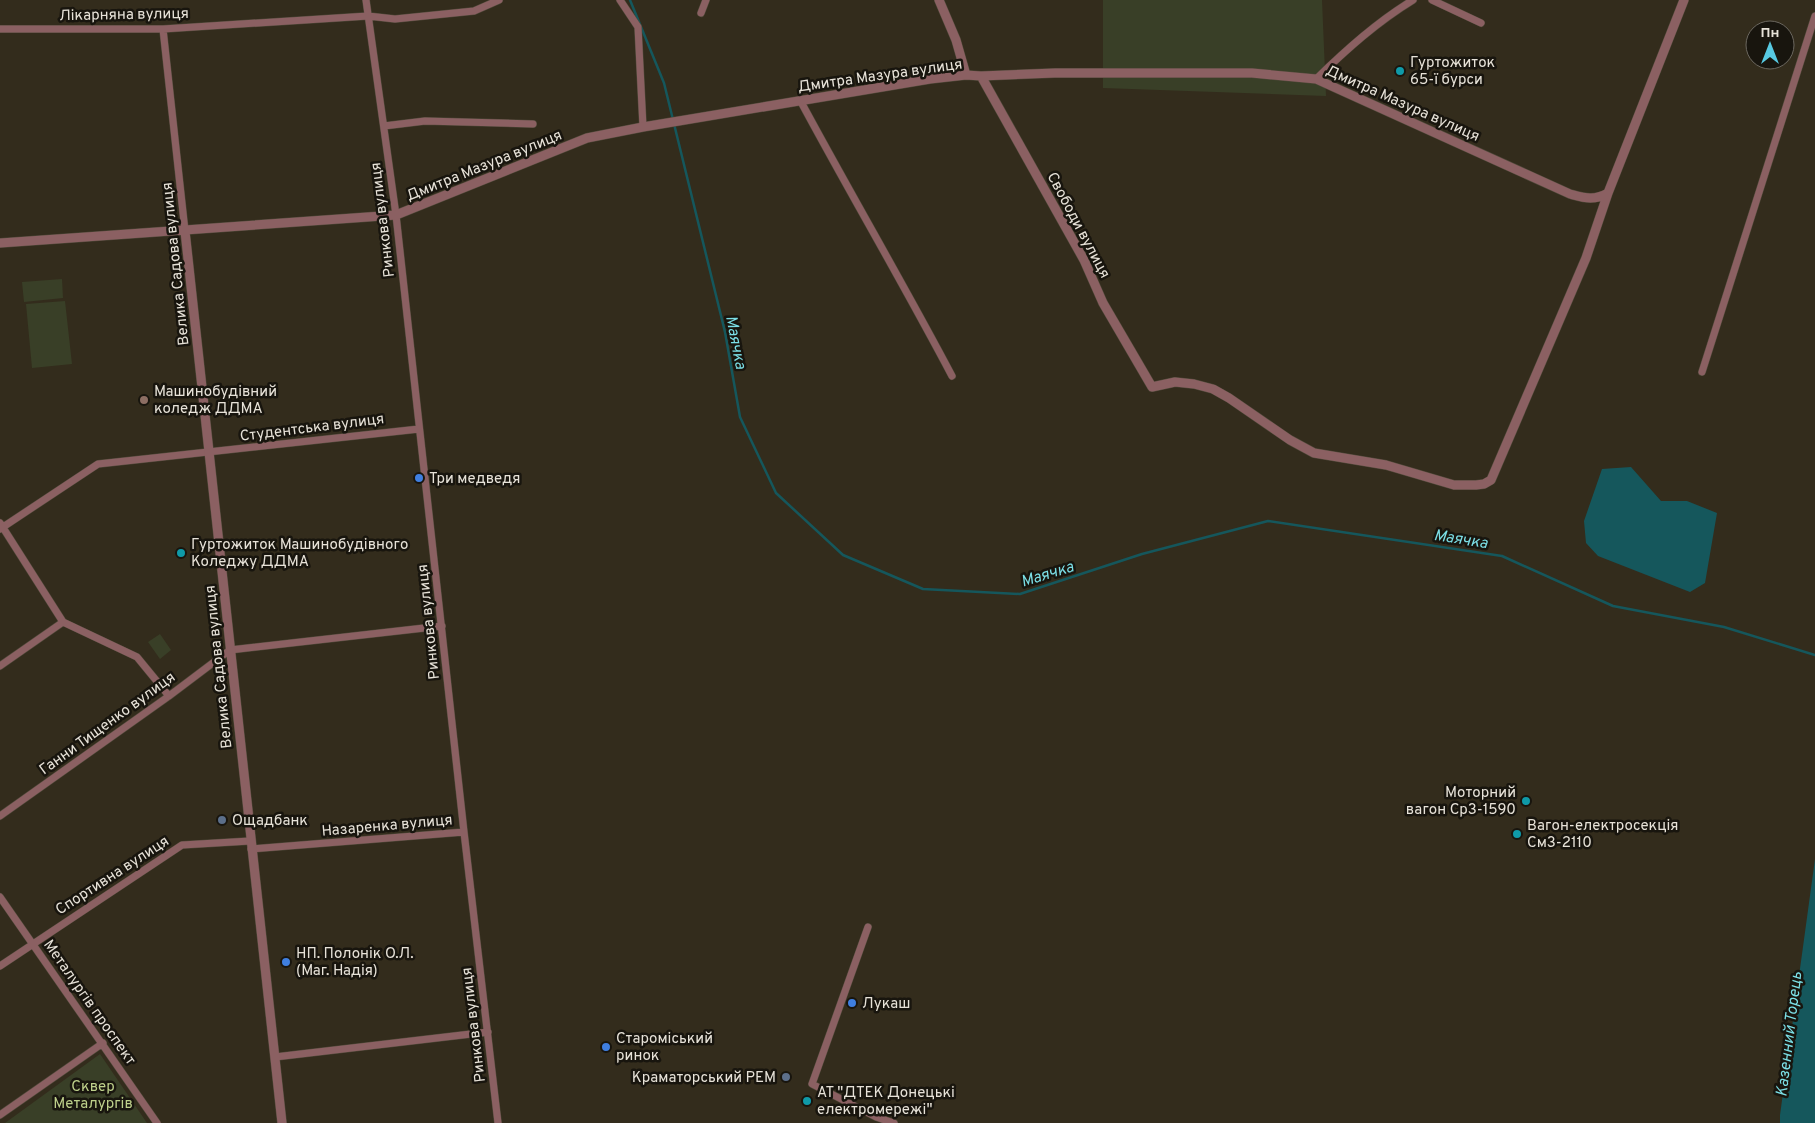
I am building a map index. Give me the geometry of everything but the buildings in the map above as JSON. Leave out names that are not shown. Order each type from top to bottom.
[{"type":"street","name":"Ринкова вулиця","points":[[366,0],[396,215],[498,1123]]},
{"type":"street","name":"Лікарняна вулиця","points":[[0,29],[163,29],[368,16],[394,19],[474,11],[499,0]]},
{"type":"street","points":[[620,0],[638,27],[647,126]]},
{"type":"street","points":[[701,14],[706,0]]},
{"type":"street","points":[[939,0],[956,40],[966,75]]},
{"type":"street","points":[[1316,79],[1364,34],[1413,0]]},
{"type":"street","points":[[1432,0],[1480,23]]},
{"type":"street","points":[[1608,193],[1684,0]]},
{"type":"street","points":[[1702,372],[1815,16]]},
{"type":"street","name":"Велика Садова вулиця","points":[[163,29],[282,1123]]},
{"type":"street","name":"Дмитра Мазура вулиця","points":[[0,243],[396,215],[587,138],[800,100],[966,75],[1056,73],[1252,74],[1316,79],[1570,194],[1590,199],[1600,198],[1608,193]]},
{"type":"street","name":"Свободи вулиця","points":[[981,76],[1084,260],[1103,303],[1152,387],[1175,382],[1213,389],[1290,440],[1314,453],[1386,464],[1454,485],[1476,486],[1490,480],[1586,258],[1608,193]]},
{"type":"street","points":[[800,100],[861,212],[911,298],[952,376]]},
{"type":"street","points":[[384,126],[425,121],[533,124]]},
{"type":"street","name":"Студентська вулиця","points":[[1,526],[98,464],[419,429]]},
{"type":"street","points":[[1,526],[63,622],[136,656],[169,696]]},
{"type":"street","points":[[0,666],[63,622]]},
{"type":"street","points":[[230,650],[442,626]]},
{"type":"street","name":"Ганни Тищенко вулиця","points":[[0,816],[169,696],[230,650]]},
{"type":"street","name":"Назаренка вулиця","points":[[251,845],[464,832]]},
{"type":"street","name":"Спортивна вулиця","points":[[0,966],[182,845],[251,845]]},
{"type":"street","name":"Металургів проспект","points":[[0,897],[157,1123]]},
{"type":"street","points":[[868,926],[812,1084],[874,1120],[894,1123]]},
{"type":"street","points":[[275,1057],[488,1032]]},
{"type":"street","points":[[0,1116],[103,1043]]},
{"type":"green space","points":[[1103,0],[1322,0],[1326,96],[1103,88]]},
{"type":"green space","points":[[62,279],[63,298],[24,302],[22,282]]},
{"type":"green space","points":[[65,301],[72,364],[32,368],[26,304]]},
{"type":"green space","points":[[160,634],[171,650],[160,659],[148,642]]},
{"type":"green space","name":"Сквер Металургів","points":[[100,1054],[147,1123],[5,1123]]},
{"type":"water","points":[[1631,467],[1661,501],[1687,501],[1717,513],[1705,583],[1690,592],[1598,556],[1586,543],[1584,521],[1602,469]]},
{"type":"water","points":[[1815,859],[1815,1123],[1780,1123],[1780,1115]]},
{"type":"waterway","name":"Маячка","points":[[630,0],[664,83],[725,332],[740,417],[776,493],[843,555],[923,589],[1020,594],[1142,554],[1268,521],[1502,556],[1613,606],[1724,627],[1815,655]]},
{"type":"place","name":"Гуртожиток 65-ї бурси","points":[[1400,71]]},
{"type":"place","name":"Машинобудівний коледж ДДМА","points":[[144,400]]},
{"type":"place","name":"Три медведя","points":[[419,478]]},
{"type":"place","name":"Гуртожиток Машинобудівного Коледжу ДДМА","points":[[181,553]]},
{"type":"place","name":"Моторний вагон Ср3-1590","points":[[1526,801]]},
{"type":"place","name":"Ощадбанк","points":[[222,820]]},
{"type":"place","name":"Вагон-електросекція См3-2110","points":[[1517,834]]},
{"type":"place","name":"НП. Полонік О.Л. (Маг. Надія)","points":[[286,962]]},
{"type":"place","name":"Лукаш","points":[[852,1003]]},
{"type":"place","name":"Староміський ринок","points":[[606,1047]]},
{"type":"place","name":"Краматорський РЕМ","points":[[786,1077]]},
{"type":"place","name":"АТ \"ДТЕК Донецькі електромережі\"","points":[[807,1101]]},
{"type":"water label","name":"Казенний Торець","points":[[1788,1034]]}]
